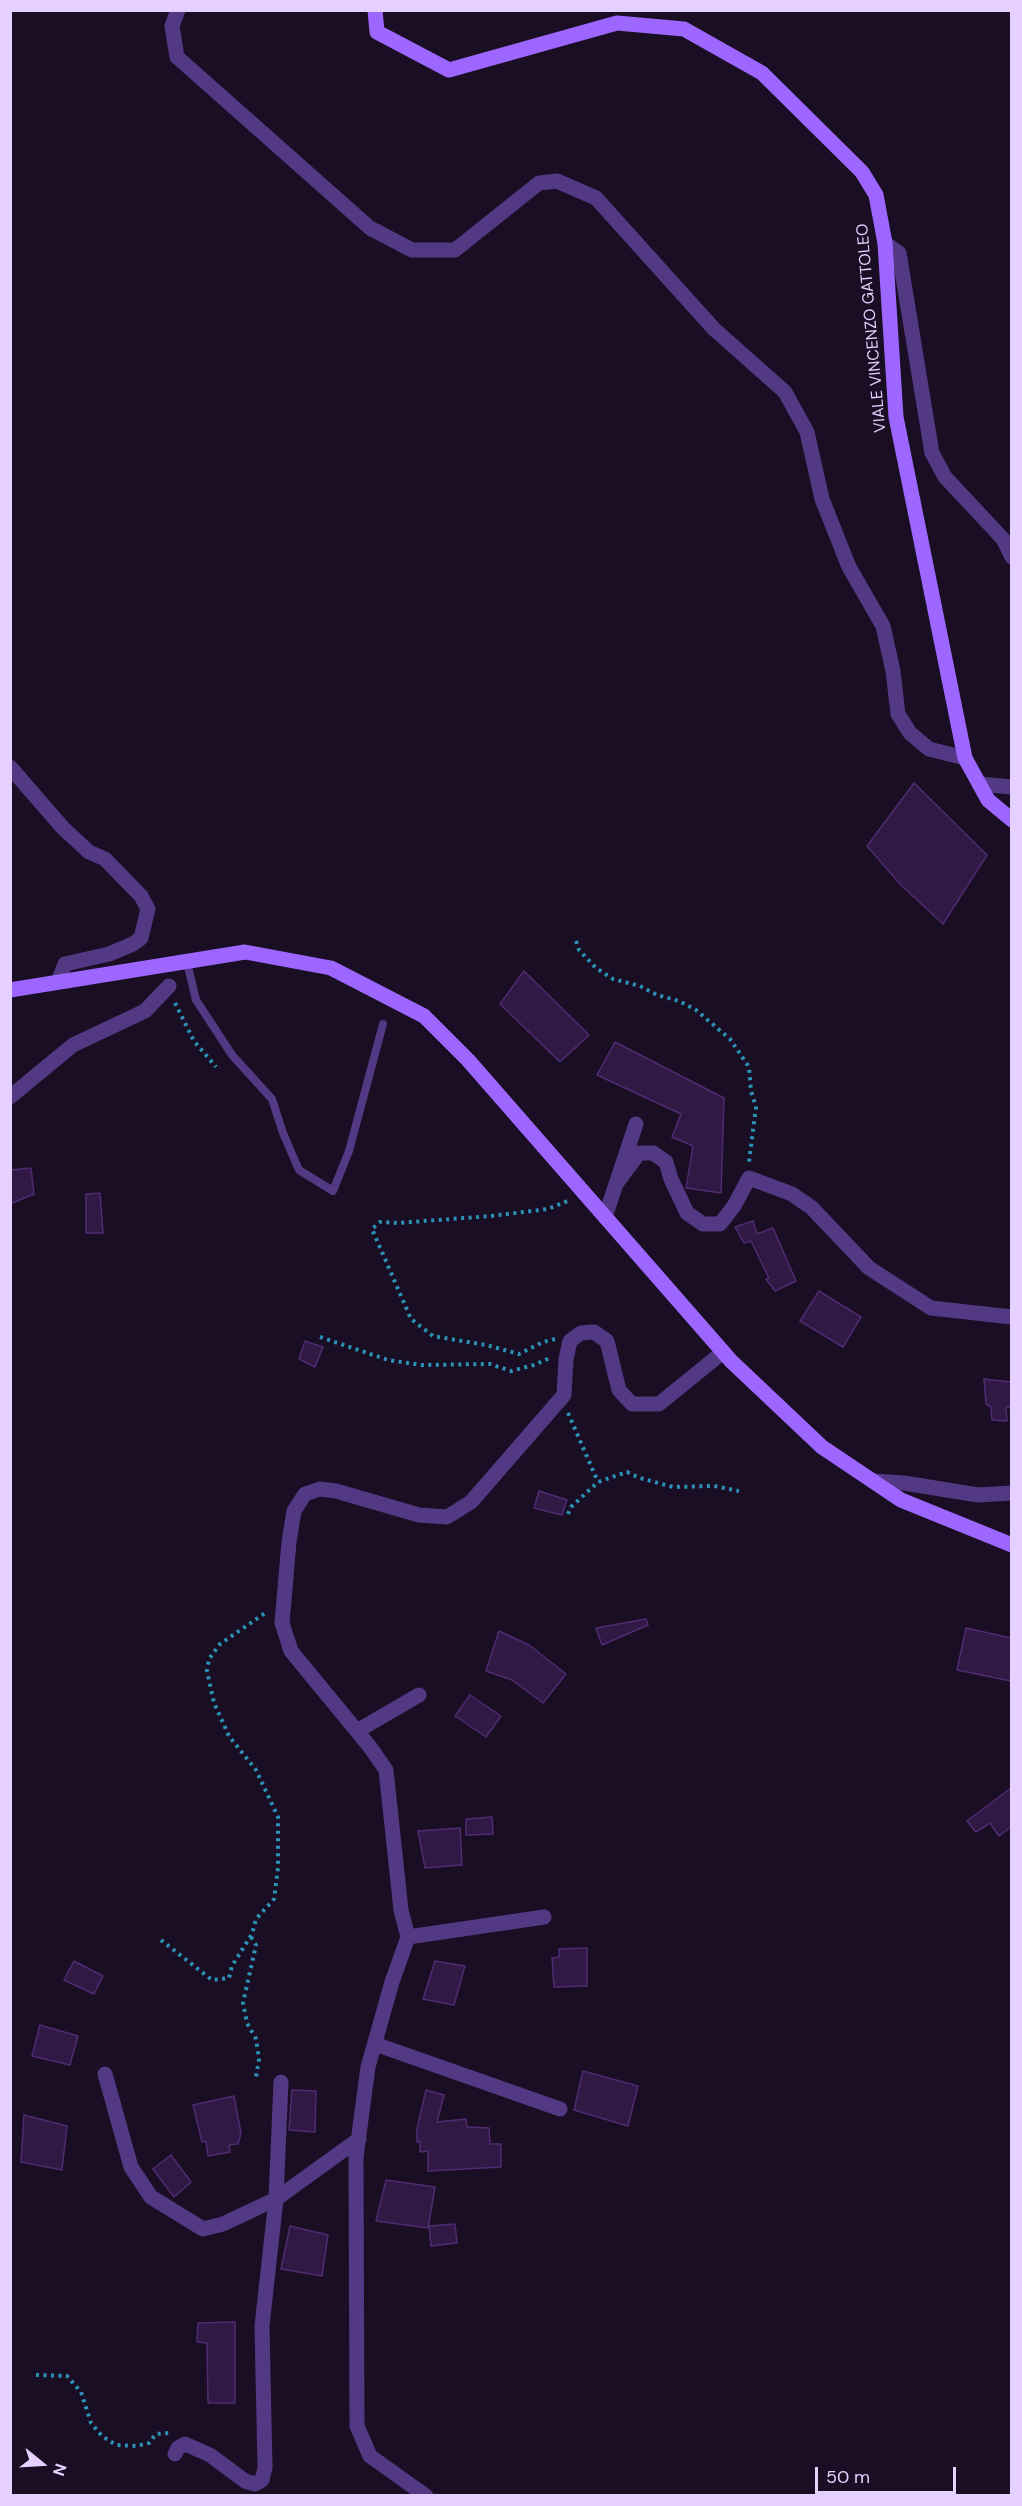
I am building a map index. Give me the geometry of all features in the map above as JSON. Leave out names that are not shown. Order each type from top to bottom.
[{"type":"main road","name":"VIALE VINCENZO GATTOLEO","points":[[375,10],[377,32],[449,70],[617,23],[684,29],[762,73],[862,172],[876,195],[885,243],[896,417],[965,758],[988,800],[1011,820]]},
{"type":"main road","points":[[10,990],[245,952],[331,968],[424,1016],[468,1060],[723,1352],[822,1447],[901,1500],[1011,1545]]},
{"type":"street","points":[[178,10],[172,26],[177,57],[370,228],[412,250],[455,250],[539,183],[557,181],[596,198],[714,329],[785,392],[807,432],[822,499],[849,567],[883,626],[893,670],[898,714],[910,733],[929,749],[965,758]]},
{"type":"street","points":[[885,243],[899,253],[932,453],[945,477],[1004,539],[1011,557]]},
{"type":"street","points":[[10,767],[63,828],[90,852],[105,859],[141,896],[148,909],[141,938],[109,954],[65,964],[58,982]]},
{"type":"street","points":[[980,784],[1011,787]]},
{"type":"street","points":[[10,1097],[73,1045],[145,1011],[169,986]]},
{"type":"street","points":[[605,1216],[636,1124]]},
{"type":"street","points":[[616,1184],[639,1153],[653,1153],[666,1162],[670,1179],[687,1213],[703,1224],[720,1224],[734,1206],[749,1178],[792,1194],[812,1208],[869,1268],[931,1308],[1011,1317]]},
{"type":"street","points":[[426,2496],[370,2456],[357,2426],[356,2157],[368,2067],[408,1936],[401,1910],[386,1770],[291,1651],[282,1623],[294,1511],[305,1494],[320,1489],[336,1491],[419,1515],[447,1517],[471,1502],[564,1395],[566,1359],[575,1337],[594,1332],[607,1341],[619,1390],[632,1404],[659,1404],[723,1352]]},
{"type":"street","points":[[873,1481],[904,1483],[978,1495],[1011,1493]]},
{"type":"street","points":[[357,1731],[419,1695]]},
{"type":"street","points":[[408,1936],[544,1917]]},
{"type":"street","points":[[375,2044],[560,2109]]},
{"type":"street","points":[[105,2074],[131,2166],[151,2197],[203,2229],[233,2220],[276,2199],[358,2139]]},
{"type":"street","points":[[261,2496],[262,2480],[266,2468],[262,2326],[276,2199],[281,2082]]},
{"type":"street","points":[[180,2449],[210,2455],[245,2481],[255,2484],[262,2480]]},
{"type":"lane","points":[[187,962],[196,1000],[232,1055],[272,1099],[283,1133],[299,1170],[333,1191],[349,1151],[383,1024]]},
{"type":"path","points":[[576,941],[579,950],[596,968],[613,979],[640,986],[696,1010],[730,1039],[739,1050],[749,1067],[751,1091],[756,1107],[749,1157],[749,1178]]},
{"type":"path","points":[[169,986],[194,1041],[216,1067]]},
{"type":"path","points":[[575,1337],[543,1342],[519,1354],[486,1345],[433,1336],[411,1318],[372,1229],[380,1221],[398,1223],[548,1209],[585,1195]]},
{"type":"path","points":[[320,1337],[388,1360],[421,1365],[490,1364],[511,1371],[534,1365],[554,1356],[575,1337]]},
{"type":"path","points":[[561,1398],[598,1482]]},
{"type":"path","points":[[568,1514],[571,1507],[598,1482],[627,1472],[673,1487],[714,1486],[739,1491]]},
{"type":"path","points":[[161,1940],[212,1980],[229,1978],[232,1966],[251,1936],[256,1919],[274,1899],[278,1868],[279,1817],[256,1770],[229,1736],[214,1703],[207,1671],[209,1659],[220,1644],[284,1602]]},
{"type":"path","points":[[251,1936],[256,1945],[243,2003],[247,2023],[256,2039],[259,2059],[256,2077]]},
{"type":"path","points":[[36,2375],[67,2376],[81,2392],[91,2423],[102,2436],[116,2445],[136,2446],[149,2443],[156,2434],[169,2433],[180,2449]]},
{"type":"building","points":[[914,783],[987,855],[943,924],[900,884],[867,846]]},
{"type":"building","points":[[524,971],[589,1035],[560,1062],[500,1004]]},
{"type":"building","points":[[615,1042],[724,1098],[721,1193],[686,1188],[693,1146],[672,1137],[681,1114],[597,1075]]},
{"type":"building","points":[[31,1168],[34,1194],[10,1204],[10,1170]]},
{"type":"building","points":[[100,1193],[103,1233],[86,1233],[86,1194]]},
{"type":"building","points":[[753,1221],[757,1234],[773,1228],[796,1281],[775,1291],[766,1279],[769,1278],[751,1241],[744,1243],[735,1227]]},
{"type":"building","points":[[819,1291],[861,1317],[843,1347],[800,1321]]},
{"type":"building","points":[[305,1341],[323,1347],[315,1367],[299,1359]]},
{"type":"building","points":[[984,1379],[1011,1382],[1011,1408],[1006,1407],[1007,1421],[992,1420],[991,1407],[986,1404]]},
{"type":"building","points":[[539,1491],[567,1500],[562,1515],[534,1508]]},
{"type":"building","points":[[646,1619],[648,1625],[602,1645],[596,1628]]},
{"type":"building","points":[[966,1628],[1011,1638],[1011,1681],[957,1670]]},
{"type":"building","points":[[499,1631],[529,1645],[566,1674],[543,1703],[512,1680],[486,1671]]},
{"type":"building","points":[[470,1695],[501,1716],[486,1737],[455,1716]]},
{"type":"building","points":[[1011,1788],[1011,1827],[999,1836],[990,1823],[976,1832],[967,1821]]},
{"type":"building","points":[[492,1817],[493,1834],[466,1835],[466,1819]]},
{"type":"building","points":[[460,1828],[462,1865],[425,1868],[418,1831]]},
{"type":"building","points":[[587,1948],[587,1986],[554,1987],[552,1958],[559,1957],[559,1949]]},
{"type":"building","points":[[74,1961],[103,1976],[94,1994],[64,1980]]},
{"type":"building","points":[[435,1961],[465,1966],[454,2005],[423,1999]]},
{"type":"building","points":[[40,2025],[78,2036],[70,2065],[32,2056]]},
{"type":"building","points":[[583,2071],[638,2086],[628,2126],[574,2110]]},
{"type":"building","points":[[292,2090],[316,2091],[315,2132],[289,2130]]},
{"type":"building","points":[[426,2090],[444,2095],[437,2122],[466,2119],[467,2127],[489,2128],[490,2144],[501,2144],[501,2167],[428,2171],[428,2151],[420,2152],[420,2141],[417,2142],[417,2129]]},
{"type":"building","points":[[234,2096],[241,2133],[238,2144],[229,2145],[230,2152],[208,2156],[206,2141],[202,2142],[193,2105]]},
{"type":"building","points":[[24,2115],[67,2126],[62,2170],[21,2162]]},
{"type":"building","points":[[171,2155],[191,2182],[174,2197],[153,2169]]},
{"type":"building","points":[[386,2180],[435,2187],[428,2228],[376,2221]]},
{"type":"building","points":[[455,2224],[457,2243],[431,2246],[429,2226]]},
{"type":"building","points":[[290,2226],[328,2235],[322,2276],[281,2269]]},
{"type":"building","points":[[235,2322],[235,2403],[208,2403],[207,2343],[197,2342],[198,2323]]}]
